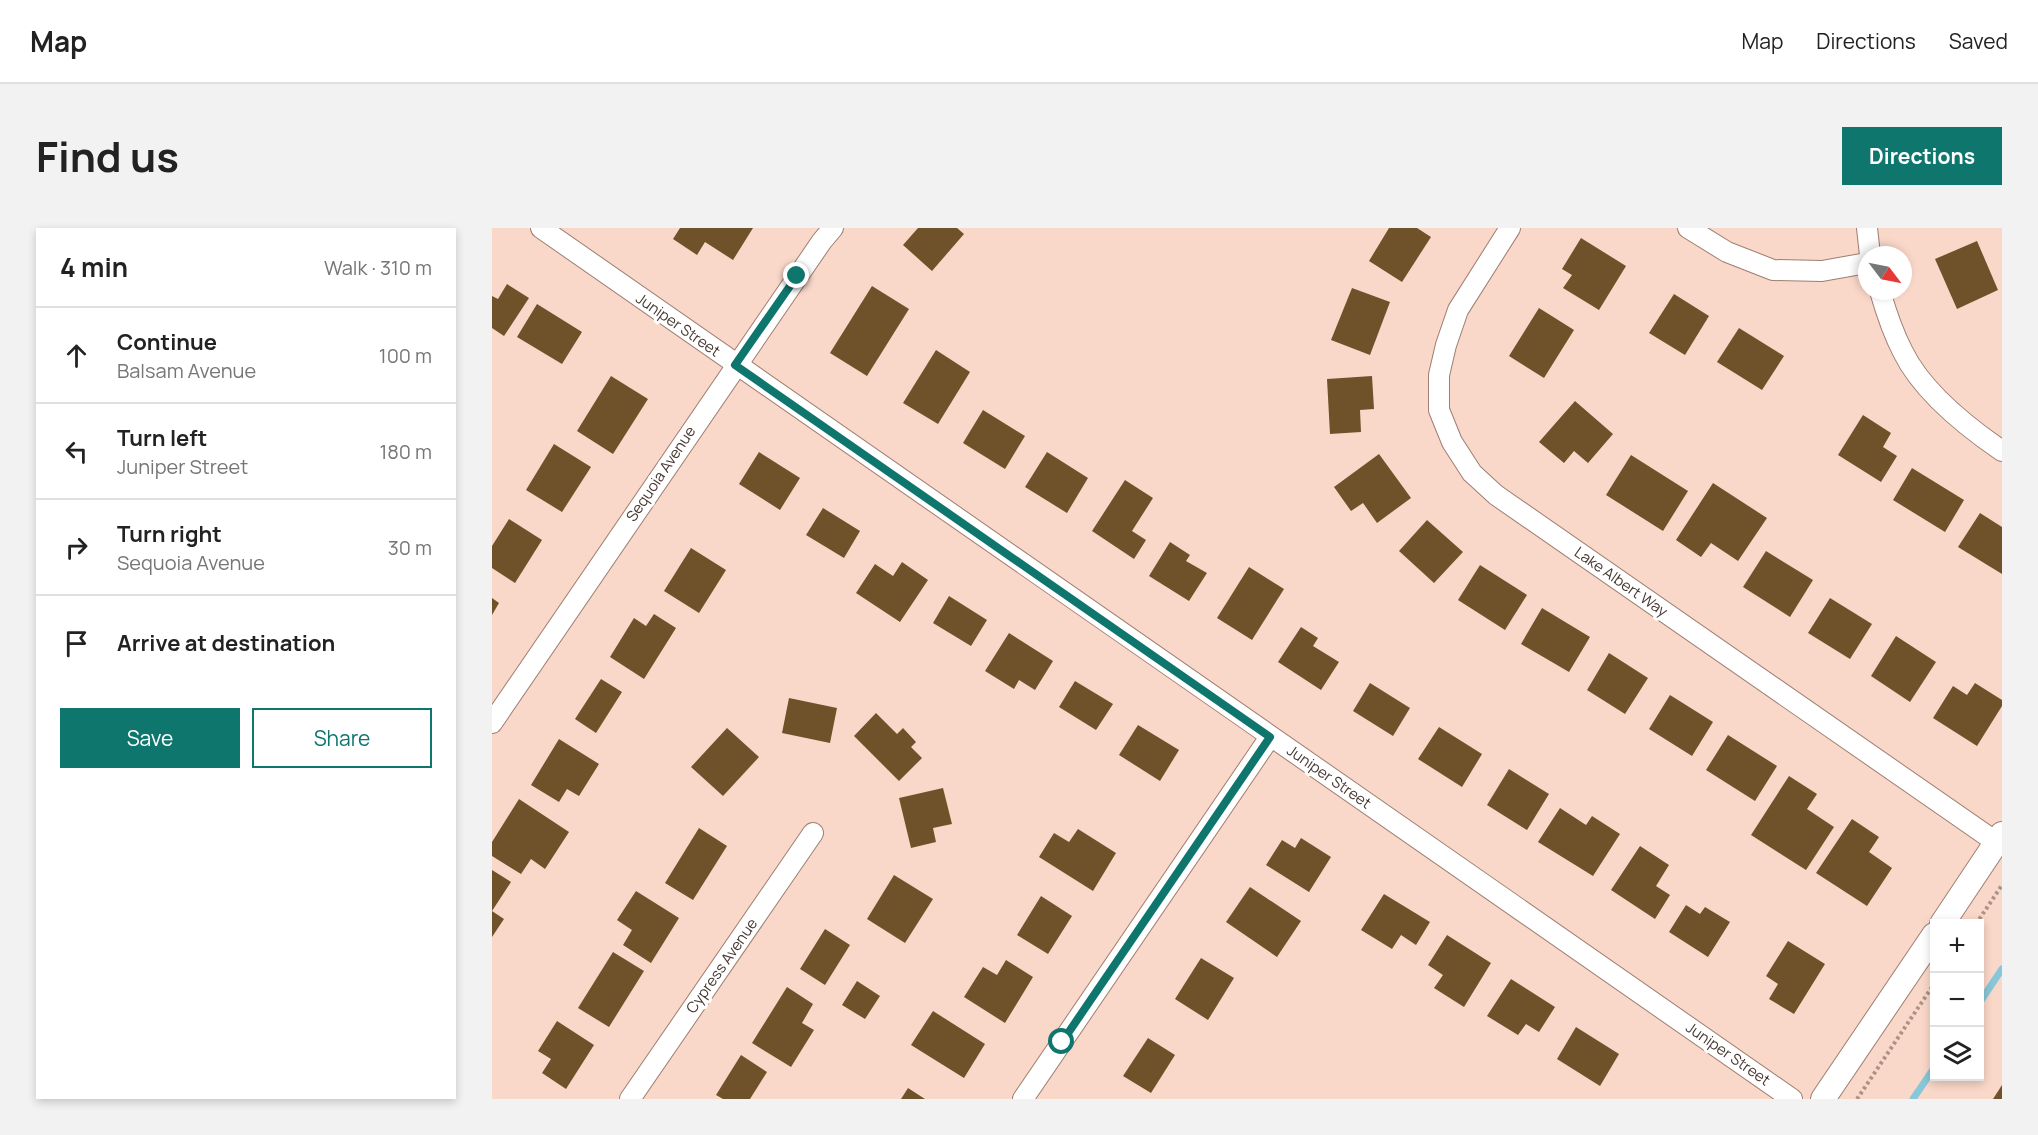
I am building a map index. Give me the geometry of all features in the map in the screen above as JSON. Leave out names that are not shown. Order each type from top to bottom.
[{"type":"street","name":"Juniper Street","points":[[541,228],[1792,1099]]},
{"type":"street","name":"Sequoia Avenue","points":[[492,723],[735,365],[833,228]]},
{"type":"street","name":"Lake Albert Way","points":[[1510,228],[1458,310],[1439,375],[1439,410],[1452,442],[1472,473],[1496,495],[1999,838]]},
{"type":"street","points":[[1688,228],[1727,252],[1773,270],[1822,271],[1858,265]]},
{"type":"street","points":[[1867,228],[1869,246]]},
{"type":"street","points":[[1883,300],[1889,322],[1904,355],[1923,381],[1951,412],[2002,451]]},
{"type":"street","points":[[1023,1099],[1270,737]]},
{"type":"street","name":"Cypress Avenue","points":[[630,1099],[813,833]]},
{"type":"street","points":[[1945,919],[1999,838]]},
{"type":"street","points":[[1823,1099],[1930,942]]},
{"type":"path","points":[[1979,919],[2002,885]]},
{"type":"path","points":[[1857,1099],[1930,991]]},
{"type":"building","points":[[680,228],[753,228],[733,260],[705,242],[697,255],[673,239]]},
{"type":"building","points":[[918,228],[957,228],[964,234],[932,271],[903,245]]},
{"type":"building","points":[[1389,228],[1417,228],[1431,237],[1402,282],[1369,261]]},
{"type":"building","points":[[1581,238],[1626,266],[1599,310],[1563,288],[1572,275],[1562,269]]},
{"type":"building","points":[[1977,241],[1998,290],[1957,309],[1935,259]]},
{"type":"building","points":[[507,284],[529,298],[504,336],[492,328],[492,296],[498,299]]},
{"type":"building","points":[[872,286],[909,309],[867,376],[830,353]]},
{"type":"building","points":[[1352,288],[1390,302],[1370,355],[1331,340]]},
{"type":"building","points":[[1674,294],[1709,316],[1685,355],[1649,333]]},
{"type":"building","points":[[537,304],[582,332],[562,364],[517,337]]},
{"type":"building","points":[[1539,308],[1574,330],[1544,378],[1509,356]]},
{"type":"building","points":[[1739,328],[1784,356],[1762,390],[1717,362]]},
{"type":"building","points":[[936,350],[970,372],[938,424],[903,403]]},
{"type":"building","points":[[611,376],[648,399],[613,454],[577,431]]},
{"type":"building","points":[[1372,376],[1374,409],[1360,410],[1361,432],[1330,434],[1327,379]]},
{"type":"building","points":[[1575,401],[1613,434],[1588,463],[1574,451],[1564,463],[1539,442]]},
{"type":"building","points":[[983,410],[1025,436],[1005,469],[963,443]]},
{"type":"building","points":[[1863,415],[1891,433],[1883,447],[1897,456],[1881,482],[1838,455]]},
{"type":"building","points":[[554,444],[591,467],[562,512],[526,490]]},
{"type":"building","points":[[759,452],[800,478],[780,510],[739,484]]},
{"type":"building","points":[[1047,452],[1088,478],[1067,513],[1025,487]]},
{"type":"building","points":[[1379,454],[1411,498],[1377,523],[1363,503],[1351,511],[1334,487]]},
{"type":"building","points":[[1631,455],[1688,491],[1663,531],[1606,495]]},
{"type":"building","points":[[1912,468],[1964,500],[1945,532],[1893,500]]},
{"type":"building","points":[[1125,480],[1153,498],[1132,531],[1146,540],[1134,559],[1092,531]]},
{"type":"building","points":[[1713,483],[1767,518],[1738,561],[1711,543],[1701,557],[1676,540]]},
{"type":"building","points":[[823,508],[860,531],[844,558],[806,535]]},
{"type":"building","points":[[1980,513],[2002,527],[2002,574],[1958,547]]},
{"type":"building","points":[[509,519],[542,540],[515,583],[492,568],[492,546]]},
{"type":"building","points":[[1427,520],[1463,552],[1434,583],[1399,551]]},
{"type":"building","points":[[1170,542],[1190,555],[1186,561],[1207,573],[1189,601],[1149,576]]},
{"type":"building","points":[[691,548],[726,570],[699,613],[664,591]]},
{"type":"building","points":[[1766,551],[1813,580],[1790,617],[1743,587]]},
{"type":"building","points":[[902,562],[928,580],[900,622],[856,593],[875,564],[893,576]]},
{"type":"building","points":[[1480,565],[1527,595],[1505,630],[1458,600]]},
{"type":"building","points":[[1249,567],[1284,589],[1252,640],[1217,618]]},
{"type":"building","points":[[949,596],[987,620],[971,646],[933,623]]},
{"type":"building","points":[[492,598],[499,603],[492,615]]},
{"type":"building","points":[[1830,598],[1872,624],[1850,659],[1808,633]]},
{"type":"building","points":[[1542,608],[1590,637],[1569,672],[1521,644]]},
{"type":"building","points":[[654,614],[676,628],[644,679],[610,657],[634,618],[646,626]]},
{"type":"building","points":[[1301,627],[1318,638],[1313,646],[1339,662],[1321,690],[1278,662]]},
{"type":"building","points":[[1009,633],[1053,661],[1035,690],[1019,680],[1014,689],[985,671]]},
{"type":"building","points":[[1896,636],[1936,662],[1910,702],[1871,676]]},
{"type":"building","points":[[1609,653],[1648,678],[1625,714],[1587,690]]},
{"type":"building","points":[[601,679],[622,692],[596,733],[575,719]]},
{"type":"building","points":[[1075,681],[1113,704],[1096,730],[1059,707]]},
{"type":"building","points":[[1370,683],[1410,708],[1393,736],[1353,711]]},
{"type":"building","points":[[1975,683],[2002,700],[2002,706],[1977,746],[1933,718],[1953,686],[1967,695]]},
{"type":"building","points":[[1670,695],[1713,722],[1692,756],[1649,729]]},
{"type":"building","points":[[789,698],[837,708],[830,743],[782,733]]},
{"type":"building","points":[[876,713],[897,734],[903,728],[916,742],[911,747],[922,758],[899,781],[854,736]]},
{"type":"building","points":[[1138,725],[1179,750],[1160,781],[1119,755]]},
{"type":"building","points":[[1439,727],[1482,754],[1462,787],[1418,759]]},
{"type":"building","points":[[727,728],[759,757],[723,796],[691,767]]},
{"type":"building","points":[[1728,735],[1777,766],[1755,801],[1706,770]]},
{"type":"building","points":[[559,739],[599,764],[579,796],[567,789],[559,802],[531,785]]},
{"type":"building","points":[[1509,769],[1549,794],[1527,830],[1487,805]]},
{"type":"building","points":[[1789,776],[1817,794],[1807,809],[1834,827],[1806,870],[1751,835]]},
{"type":"building","points":[[943,788],[952,824],[933,828],[936,842],[911,848],[899,798]]},
{"type":"building","points":[[519,799],[569,832],[545,869],[531,859],[521,874],[492,856],[492,842]]},
{"type":"building","points":[[1560,808],[1586,825],[1592,816],[1620,834],[1593,876],[1538,842]]},
{"type":"building","points":[[1852,819],[1879,837],[1869,852],[1892,868],[1867,906],[1816,873]]},
{"type":"building","points":[[699,828],[727,846],[693,900],[665,883]]},
{"type":"building","points":[[1078,829],[1116,853],[1093,891],[1039,857],[1054,833],[1069,842]]},
{"type":"building","points":[[1301,838],[1331,857],[1309,892],[1266,865],[1282,840],[1295,848]]},
{"type":"building","points":[[1640,846],[1669,865],[1656,886],[1670,895],[1655,919],[1611,890]]},
{"type":"building","points":[[492,870],[511,882],[492,911]]},
{"type":"building","points":[[894,875],[933,899],[905,943],[867,919]]},
{"type":"building","points":[[1250,887],[1301,921],[1277,957],[1226,922]]},
{"type":"building","points":[[636,891],[679,918],[651,963],[623,945],[632,930],[617,920]]},
{"type":"building","points":[[1384,894],[1430,922],[1416,945],[1401,935],[1392,949],[1361,930]]},
{"type":"building","points":[[1041,896],[1072,916],[1048,954],[1017,935]]},
{"type":"building","points":[[1686,905],[1700,914],[1705,907],[1730,922],[1708,957],[1669,932]]},
{"type":"building","points":[[492,911],[504,919],[492,937]]},
{"type":"building","points":[[825,929],[850,945],[825,985],[800,969]]},
{"type":"building","points":[[1447,935],[1491,963],[1464,1007],[1434,988],[1443,975],[1428,965]]},
{"type":"building","points":[[1788,941],[1825,964],[1794,1014],[1769,999],[1778,984],[1766,976]]},
{"type":"building","points":[[613,952],[644,971],[609,1027],[578,1008]]},
{"type":"building","points":[[1201,958],[1234,978],[1208,1020],[1175,999]]},
{"type":"building","points":[[1006,960],[1033,977],[1005,1023],[964,997],[983,967],[997,975]]},
{"type":"building","points":[[1511,979],[1555,1007],[1539,1032],[1526,1024],[1518,1035],[1487,1016]]},
{"type":"building","points":[[857,981],[880,996],[865,1019],[842,1005]]},
{"type":"building","points":[[787,987],[813,1004],[802,1023],[814,1030],[791,1067],[752,1043]]},
{"type":"building","points":[[933,1011],[985,1044],[964,1078],[911,1045]]},
{"type":"building","points":[[557,1021],[594,1045],[566,1089],[542,1073],[551,1059],[538,1051]]},
{"type":"building","points":[[1576,1027],[1619,1054],[1600,1086],[1557,1059]]},
{"type":"building","points":[[1148,1038],[1175,1055],[1151,1093],[1123,1076]]},
{"type":"building","points":[[741,1055],[767,1072],[750,1099],[723,1099],[716,1095]]},
{"type":"building","points":[[2002,1085],[2002,1099],[1993,1099]]},
{"type":"building","points":[[908,1088],[925,1099],[901,1099]]},
{"type":"waterway","points":[[1984,996],[2002,969]]},
{"type":"waterway","points":[[1913,1099],[1930,1074]]},
{"type":"route","points":[[797,276],[735,365],[1270,737],[1062,1042]]}]
